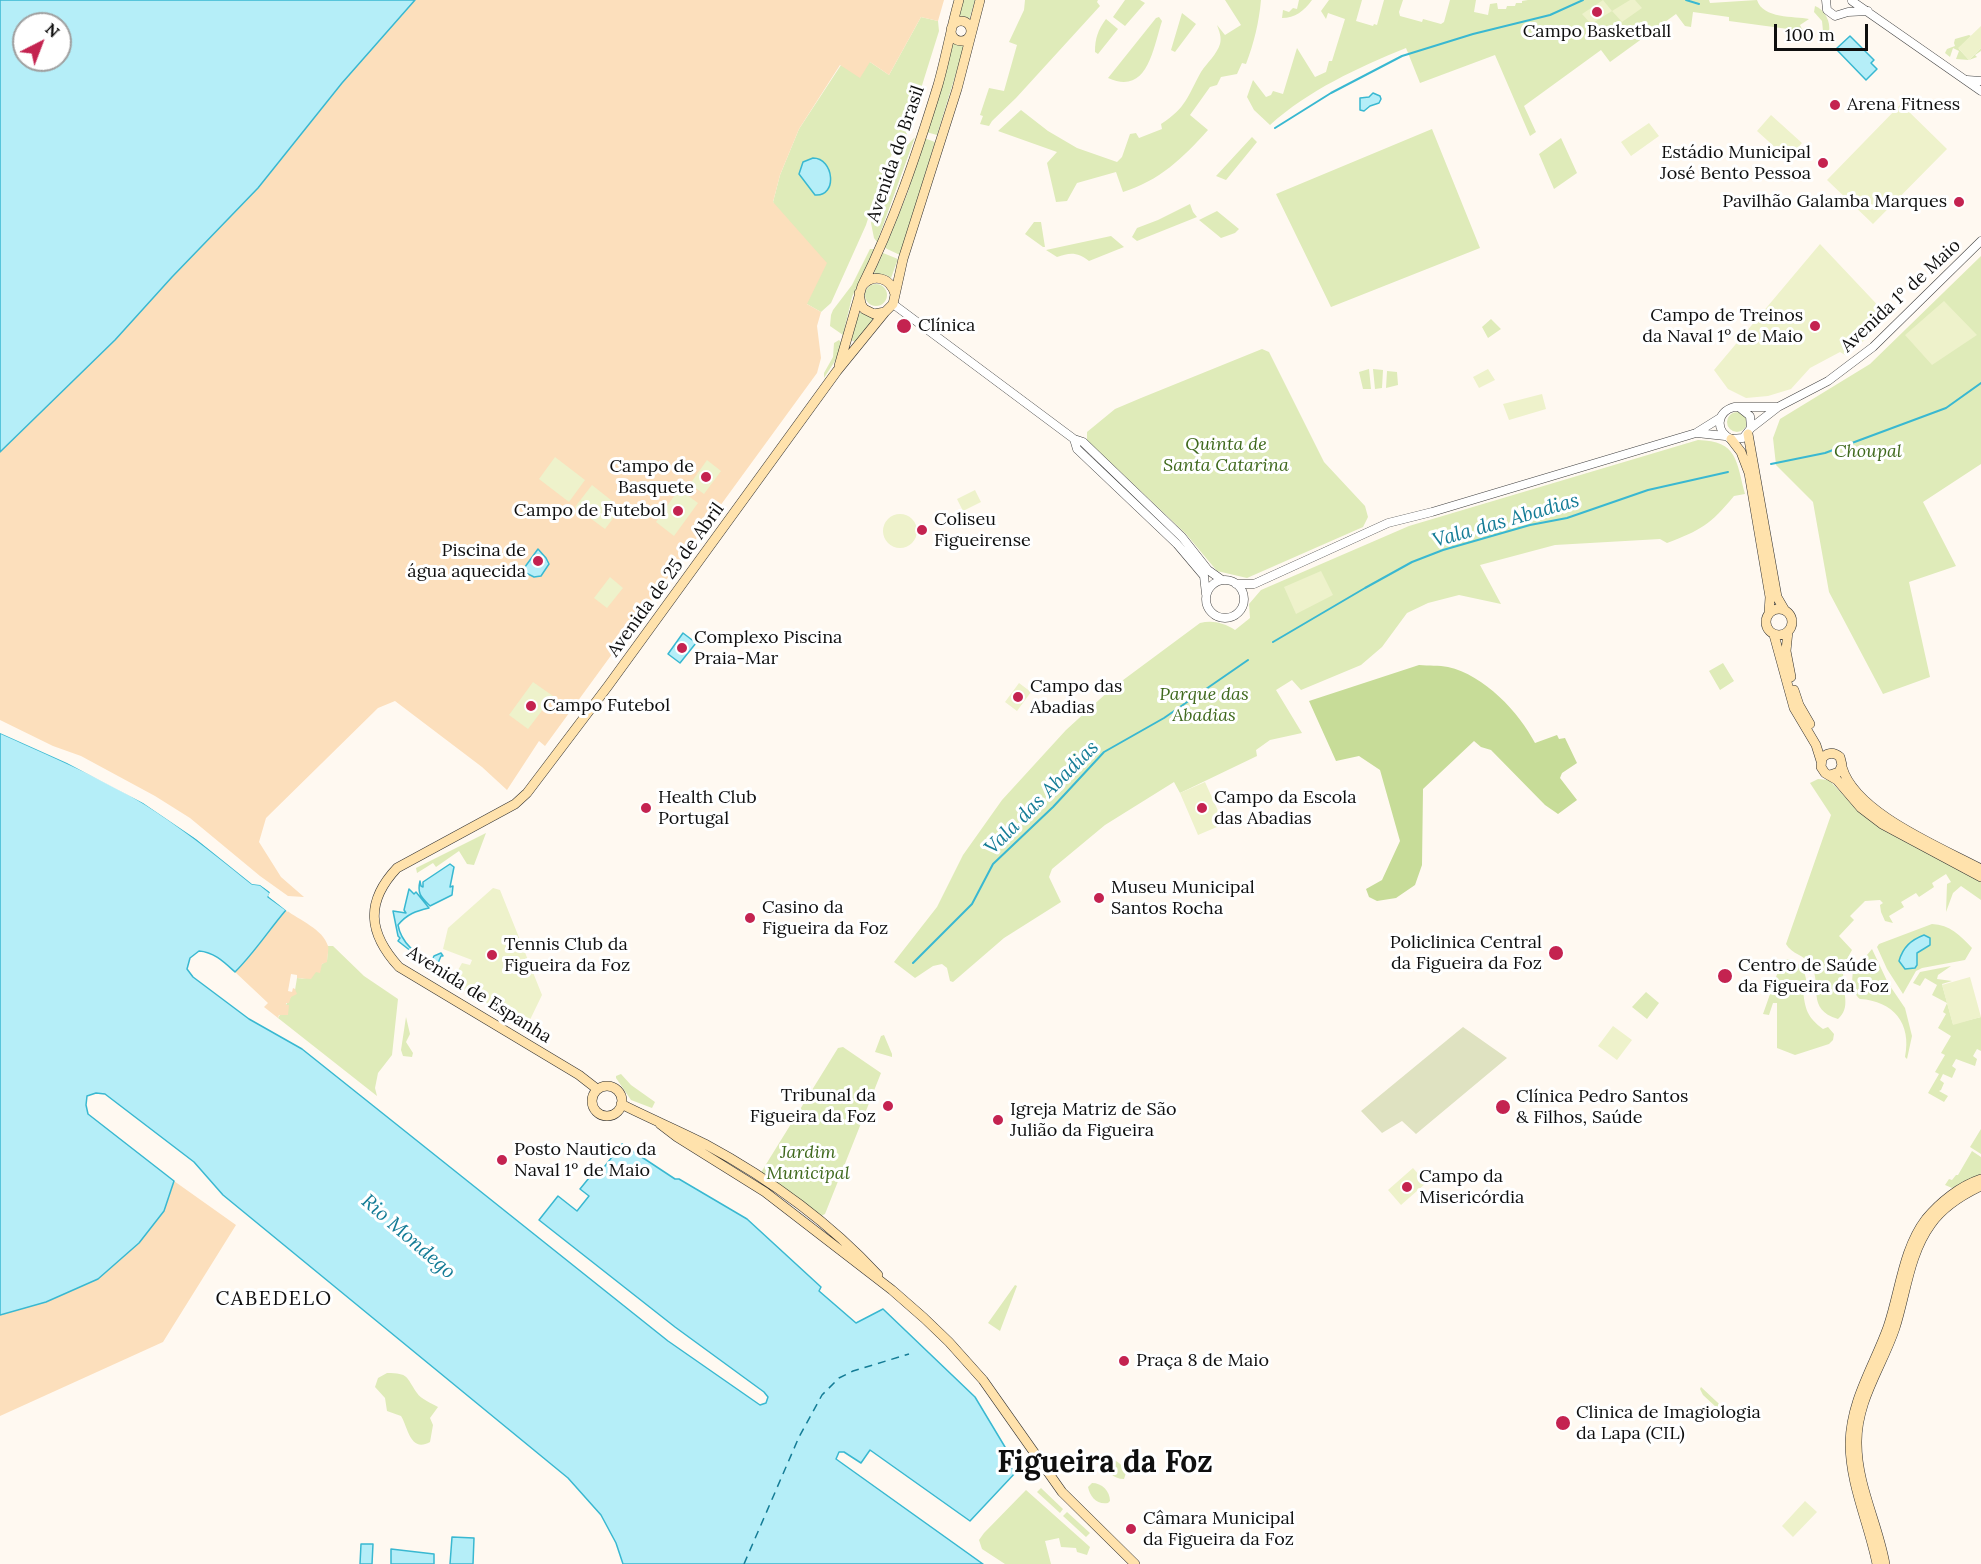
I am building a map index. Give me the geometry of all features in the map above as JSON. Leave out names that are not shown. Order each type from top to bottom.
[{"type":"main road","name":"Avenida do Brasil","points":[[837,371],[860,290],[881,249],[899,204],[938,83],[959,0]]},
{"type":"main road","name":"Avenida do Brasil","points":[[890,305],[957,89],[980,0]]},
{"type":"main road","points":[[963,21],[969,25],[971,34],[968,39],[960,41],[952,37],[951,28],[956,22],[963,21]]},
{"type":"main road","points":[[870,279],[881,279],[890,284],[890,305],[874,314],[864,309],[861,304],[860,290],[870,279]]},
{"type":"main road","name":"Avenida de 25 de Abril","points":[[515,804],[527,793],[608,686],[837,371],[890,305]]},
{"type":"main road","points":[[1750,431],[1777,597],[1791,616],[1786,651],[1791,681],[1799,705],[1821,742],[1830,753],[1840,757],[1845,777],[1866,803],[1885,818],[1981,869]]},
{"type":"main road","points":[[1728,438],[1741,452],[1749,473],[1770,597],[1769,613],[1765,622],[1769,632],[1774,634],[1784,634],[1788,631]]},
{"type":"main road","points":[[1769,613],[1773,609],[1784,609]]},
{"type":"main road","points":[[1774,634],[1794,708],[1817,746],[1822,770],[1832,775],[1861,808],[1881,824],[1981,877]]},
{"type":"main road","points":[[1821,760],[1824,755],[1830,753]]},
{"type":"main road","points":[[1832,775],[1839,772],[1842,767]]},
{"type":"main road","name":"Avenida de Espanha","points":[[515,804],[397,868],[385,880],[375,901],[373,916],[376,932],[386,954],[399,967],[585,1079],[597,1089]]},
{"type":"main road","points":[[605,1086],[614,1088],[621,1095],[621,1104],[617,1112],[612,1115],[598,1114],[591,1102],[597,1089],[605,1086]]},
{"type":"main road","points":[[621,1104],[707,1146],[823,1223],[853,1248],[891,1290]]},
{"type":"main road","points":[[752,1178],[843,1255],[891,1290],[949,1342],[983,1380],[1056,1485],[1135,1564]]},
{"type":"main road","points":[[1877,1564],[1855,1480],[1850,1445],[1853,1416],[1862,1388],[1888,1328],[1911,1245],[1925,1220],[1947,1198],[1981,1179]]},
{"type":"main road","points":[[1885,1564],[1882,1545],[1861,1479],[1857,1444],[1859,1418],[1868,1390],[1894,1330],[1917,1248],[1931,1224],[1951,1203],[1981,1186]]},
{"type":"main road","points":[[808,1224],[823,1223]]},
{"type":"street","points":[[1826,0],[1829,14],[1840,16],[1848,12],[1868,11]]},
{"type":"street","points":[[1848,12],[1852,0],[1981,91]]},
{"type":"street","points":[[1967,80],[1981,81]]},
{"type":"street","name":"Avenida 1º de Maio","points":[[1778,406],[1828,381],[1873,347],[1981,242]]},
{"type":"street","points":[[890,305],[990,375],[1074,439],[1083,442],[1182,537],[1208,570],[1222,580],[1236,584],[1254,584],[1388,523],[1696,433],[1720,418],[1728,409],[1778,406]]},
{"type":"street","points":[[1696,433],[1737,440],[1778,406]]},
{"type":"street","points":[[1740,408],[1750,416],[1750,431]]},
{"type":"street","points":[[1720,418],[1719,425],[1728,438]]},
{"type":"street","points":[[1074,439],[1077,449],[1177,544],[1204,576],[1209,610],[1222,618],[1236,614],[1242,606],[1244,597],[1254,584]]},
{"type":"street","points":[[1206,594],[1212,584],[1222,580]]},
{"type":"street","points":[[1236,584],[1244,597]]},
{"type":"green space","points":[[963,0],[975,0],[969,20],[959,15]]},
{"type":"green space","points":[[1025,0],[1098,0],[1100,6],[989,126],[980,124],[983,116],[980,115],[989,88],[1004,91],[1017,45],[1009,42],[1024,10]]},
{"type":"green space","points":[[1125,0],[1140,0],[1145,3],[1125,26],[1113,17]]},
{"type":"green space","points":[[1225,0],[1261,0],[1256,32],[1246,64],[1242,63],[1237,74],[1221,77],[1217,85],[1210,87],[1190,115],[1208,130],[1170,167],[1148,182],[1123,192],[1116,172],[1077,183],[1067,201],[1056,202],[1047,163],[1057,152],[998,131],[1021,110],[1048,131],[1077,148],[1117,162],[1122,157],[1130,134],[1136,133],[1139,138],[1162,129],[1161,124],[1181,107],[1201,72],[1219,48],[1221,39],[1217,25],[1225,35],[1241,25]]},
{"type":"green space","points":[[1299,0],[1312,0],[1299,13],[1282,18],[1283,10],[1289,12],[1293,8],[1297,9]]},
{"type":"green space","points":[[1329,0],[1362,0],[1356,21],[1373,26],[1377,25],[1384,0],[1403,0],[1400,16],[1441,24],[1444,22],[1450,0],[1476,0],[1474,12],[1488,15],[1490,4],[1497,3],[1498,9],[1506,9],[1507,6],[1515,6],[1516,3],[1528,0],[1709,0],[1710,3],[1757,0],[1760,6],[1772,14],[1809,19],[1800,25],[1803,31],[1729,21],[1729,17],[1693,12],[1691,27],[1685,26],[1676,14],[1610,62],[1601,50],[1524,106],[1536,132],[1530,136],[1495,55],[1420,83],[1406,48],[1334,81],[1285,112],[1270,125],[1254,110],[1247,97],[1253,80],[1266,97],[1273,91],[1283,94],[1297,48],[1315,77],[1326,72],[1329,61],[1332,61],[1345,19],[1328,13],[1326,19],[1321,11]]},
{"type":"green space","name":"Campo Basketball","points":[[1603,0],[1612,11],[1591,24],[1582,14]]},
{"type":"green space","points":[[1630,0],[1635,0],[1642,8],[1622,22],[1612,11]]},
{"type":"green space","points":[[1815,6],[1822,10],[1826,17],[1829,32],[1823,31],[1822,21],[1814,12]]},
{"type":"green space","points":[[1182,13],[1196,24],[1175,52],[1171,50]]},
{"type":"green space","points":[[921,17],[938,21],[939,31],[904,142],[892,154],[882,174],[866,225],[831,303],[821,312],[807,304],[773,202],[780,175],[799,129],[841,65],[870,62],[889,75]]},
{"type":"green space","points":[[1159,17],[1162,21],[1152,56],[1140,75],[1132,80],[1121,82],[1108,78],[1156,18]]},
{"type":"green space","points":[[1106,19],[1118,29],[1098,54],[1095,52],[1096,38]]},
{"type":"green space","points":[[1981,26],[1981,48],[1969,60],[1958,48]]},
{"type":"green space","points":[[1971,36],[1959,49],[1969,60],[1956,59],[1959,51],[1953,48],[1950,57],[1945,53],[1947,49],[1955,46],[1955,39]]},
{"type":"green space","points":[[953,42],[957,45],[965,44],[937,135],[926,132]]},
{"type":"green space","points":[[1981,48],[1981,51],[1975,55],[1977,57],[1969,60]]},
{"type":"green space","name":"Estádio Municipal José Bento Pessoa","points":[[1901,104],[1947,149],[1873,224],[1827,180]]},
{"type":"green space","points":[[1771,115],[1802,143],[1788,159],[1757,131]]},
{"type":"green space","points":[[1649,123],[1659,136],[1631,156],[1621,142]]},
{"type":"green space","points":[[1432,129],[1480,248],[1331,307],[1276,194]]},
{"type":"green space","points":[[915,137],[877,242],[871,223],[876,209],[890,190],[902,151]]},
{"type":"green space","points":[[1252,137],[1257,142],[1226,180],[1216,176]]},
{"type":"green space","points":[[924,138],[935,142],[900,255],[885,248],[908,192]]},
{"type":"green space","points":[[1561,138],[1577,173],[1554,189],[1539,154]]},
{"type":"green space","points":[[1190,204],[1197,217],[1137,241],[1132,237],[1137,228]]},
{"type":"green space","points":[[1217,211],[1239,229],[1235,233],[1221,238],[1199,220]]},
{"type":"green space","points":[[1034,222],[1041,222],[1045,247],[1025,234]]},
{"type":"green space","points":[[1111,236],[1124,247],[1089,261],[1074,254],[1057,257],[1046,250]]},
{"type":"green space","name":"Campo de Treinos da Naval 1º de Maio","points":[[1820,244],[1887,315],[1870,336],[1845,355],[1840,352],[1810,368],[1791,389],[1768,396],[1746,398],[1728,389],[1714,370]]},
{"type":"green space","points":[[870,249],[874,249],[852,297],[843,335],[830,326],[831,315],[852,285]]},
{"type":"green space","points":[[883,253],[898,259],[891,278],[874,272]]},
{"type":"green space","name":"Choupal","points":[[1981,256],[1981,464],[1923,502],[1956,566],[1909,582],[1930,677],[1883,694],[1829,592],[1813,502],[1776,465],[1773,438],[1780,419],[1870,364]]},
{"type":"green space","points":[[872,284],[880,284],[887,291],[887,299],[880,306],[872,306],[865,299],[865,291]]},
{"type":"green space","points":[[1944,301],[1977,335],[1932,365],[1905,335]]},
{"type":"green space","points":[[861,312],[873,317],[873,320],[855,342],[851,340]]},
{"type":"green space","points":[[1491,319],[1501,329],[1488,338],[1482,327]]},
{"type":"green space","points":[[839,340],[842,343],[835,361],[824,378],[824,373],[833,357],[834,343]]},
{"type":"green space","name":"Quinta de Santa Catarina","points":[[1262,349],[1269,352],[1324,462],[1365,506],[1368,517],[1363,527],[1247,578],[1217,571],[1186,534],[1087,440],[1087,432],[1115,409]]},
{"type":"green space","points":[[1369,369],[1371,389],[1363,389],[1359,372]]},
{"type":"green space","points":[[1373,369],[1383,370],[1382,388],[1375,389]]},
{"type":"green space","points":[[1488,369],[1495,380],[1479,388],[1473,377]]},
{"type":"green space","points":[[1387,371],[1397,372],[1398,385],[1386,388]]},
{"type":"green space","points":[[1542,394],[1546,409],[1509,420],[1503,404]]},
{"type":"green space","points":[[1737,412],[1744,415],[1747,422],[1744,429],[1737,432],[1730,429],[1727,422],[1730,415]]},
{"type":"green space","name":"Parque das Abadias","points":[[1698,440],[1721,444],[1728,449],[1737,463],[1745,494],[1734,496],[1704,526],[1667,543],[1660,539],[1555,545],[1480,565],[1501,604],[1459,595],[1428,603],[1407,613],[1382,647],[1361,665],[1301,690],[1292,680],[1276,690],[1302,733],[1270,740],[1256,750],[1257,756],[1180,793],[1174,782],[1105,825],[1052,869],[1049,877],[1061,902],[1004,938],[953,982],[950,981],[947,968],[942,964],[933,966],[915,978],[894,962],[937,907],[963,855],[1002,800],[1066,730],[1111,689],[1200,623],[1218,623],[1235,630],[1250,618],[1249,604],[1261,590],[1409,526]]},
{"type":"green space","points":[[555,457],[585,480],[569,502],[539,479]]},
{"type":"green space","name":"Campo de Basquete","points":[[707,460],[721,471],[704,494],[690,484]]},
{"type":"green space","points":[[592,485],[621,508],[605,529],[575,507]]},
{"type":"green space","name":"Campo de Futebol","points":[[679,489],[698,503],[674,536],[656,522]]},
{"type":"green space","points":[[975,490],[981,502],[963,511],[957,499]]},
{"type":"green space","points":[[900,514],[912,519],[917,531],[912,543],[900,548],[888,543],[883,531],[888,519]]},
{"type":"green space","points":[[1321,571],[1333,595],[1296,614],[1284,587]]},
{"type":"green space","points":[[610,577],[623,588],[607,608],[594,598]]},
{"type":"green space","points":[[1723,663],[1734,681],[1720,690],[1709,671]]},
{"type":"green space","points":[[1419,665],[1448,667],[1461,671],[1487,686],[1510,707],[1535,743],[1557,735],[1559,739],[1565,738],[1577,763],[1562,773],[1560,778],[1577,800],[1558,814],[1545,805],[1491,750],[1481,747],[1474,741],[1423,789],[1422,865],[1415,885],[1396,898],[1377,901],[1369,897],[1366,889],[1382,880],[1400,841],[1380,770],[1359,756],[1336,761],[1309,701]]},
{"type":"green space","name":"Campo Futebol","points":[[533,682],[553,696],[528,729],[509,715]]},
{"type":"green space","name":"Campo das Abadias","points":[[1019,683],[1031,692],[1017,711],[1005,702]]},
{"type":"green space","points":[[1818,779],[1829,780],[1874,823],[1981,882],[1981,900],[1961,886],[1953,893],[1946,912],[1947,884],[1951,882],[1946,874],[1932,883],[1934,887],[1919,897],[1916,893],[1901,902],[1904,907],[1889,916],[1893,923],[1885,921],[1880,905],[1883,903],[1880,900],[1865,901],[1850,916],[1854,920],[1839,936],[1852,950],[1843,975],[1844,1010],[1838,1019],[1828,1015],[1818,1003],[1816,981],[1811,965],[1786,944],[1831,815],[1810,783]]},
{"type":"green space","name":"Campo da Escola das Abadias","points":[[1205,782],[1224,824],[1198,835],[1180,793]]},
{"type":"green space","points":[[486,833],[474,865],[467,864],[459,851],[436,867],[433,863],[417,873],[416,868]]},
{"type":"green space","name":"Tennis Club da Figueira da Foz","points":[[493,888],[500,890],[542,995],[527,1026],[456,986],[457,972],[462,963],[470,965],[472,960],[443,949],[448,928]]},
{"type":"green space","points":[[1932,924],[1944,926],[1954,932],[1972,948],[1965,960],[1916,971],[1903,994],[1887,969],[1877,947],[1879,944]]},
{"type":"green space","points":[[328,946],[333,946],[364,976],[398,999],[392,1055],[378,1073],[375,1088],[377,1096],[278,1018],[295,990],[297,978],[308,978],[327,961]]},
{"type":"green space","points":[[1872,949],[1888,983],[1905,1008],[1912,1036],[1907,1059],[1905,1057],[1906,1034],[1898,1016],[1882,1004],[1860,999],[1854,991],[1852,976],[1856,962],[1861,962]]},
{"type":"green space","points":[[1790,959],[1801,967],[1805,974],[1807,987],[1803,990],[1810,1016],[1823,1029],[1828,1027],[1834,1034],[1829,1044],[1795,1055],[1777,1048],[1777,1003],[1773,1003],[1769,1015],[1763,1014],[1781,963]]},
{"type":"green space","points":[[1951,966],[1938,975],[1937,979],[1952,981],[1942,984],[1953,1024],[1981,1017],[1981,1051],[1977,1049],[1973,1056],[1977,1059],[1975,1066],[1956,1059],[1952,1066],[1956,1069],[1952,1078],[1943,1074],[1940,1080],[1944,1083],[1939,1091],[1948,1096],[1944,1102],[1928,1093],[1939,1074],[1935,1072],[1945,1055],[1941,1053],[1951,1036],[1938,1028],[1946,1014],[1943,1012],[1947,1003],[1932,995],[1937,985],[1925,978],[1920,986],[1913,983],[1920,972]]},
{"type":"green space","points":[[1970,977],[1981,1017],[1953,1025],[1942,985]]},
{"type":"green space","points":[[1646,992],[1659,1003],[1647,1019],[1632,1007]]},
{"type":"green space","points":[[406,1017],[410,1034],[406,1042],[413,1053],[412,1057],[403,1056],[401,1050]]},
{"type":"green space","points":[[1613,1026],[1632,1040],[1617,1060],[1598,1046]]},
{"type":"green space","points":[[1463,1027],[1507,1058],[1416,1134],[1402,1121],[1382,1133],[1361,1111]]},
{"type":"green space","points":[[884,1035],[892,1057],[875,1052],[881,1036]]},
{"type":"green space","name":"Jardim Municipal","points":[[843,1047],[881,1073],[825,1214],[819,1217],[760,1174],[838,1048]]},
{"type":"green space","points":[[621,1074],[631,1085],[655,1102],[652,1108],[631,1100],[616,1078]]},
{"type":"green space","points":[[1981,1129],[1981,1154],[1970,1147]]},
{"type":"green space","points":[[1972,1151],[1981,1157],[1981,1174],[1952,1188],[1945,1185],[1949,1179],[1952,1180],[1958,1175]]},
{"type":"green space","name":"Campo da Misericórdia","points":[[1413,1168],[1426,1183],[1401,1205],[1388,1190]]},
{"type":"green space","points":[[1015,1285],[1017,1286],[1000,1331],[988,1323]]},
{"type":"green space","points":[[387,1373],[406,1377],[419,1395],[438,1407],[430,1418],[433,1425],[430,1442],[418,1444],[414,1442],[401,1416],[387,1411],[385,1398],[375,1387],[378,1378]]},
{"type":"green space","points":[[1701,1387],[1732,1416],[1729,1419],[1703,1395]]},
{"type":"green space","points":[[1108,1458],[1123,1468],[1126,1473],[1124,1479],[1113,1476],[1109,1471],[1105,1460]]},
{"type":"green space","points":[[1092,1483],[1099,1484],[1107,1491],[1110,1497],[1108,1503],[1101,1503],[1092,1497],[1088,1487]]},
{"type":"green space","points":[[1041,1488],[1063,1509],[1060,1513],[1037,1492]]},
{"type":"green space","points":[[1026,1490],[1090,1547],[1087,1555],[1077,1552],[1076,1548],[1061,1547],[1059,1538],[1045,1541],[1051,1564],[1005,1564],[982,1549],[979,1540],[984,1533]]},
{"type":"green space","points":[[1805,1501],[1817,1512],[1793,1537],[1782,1526]]},
{"type":"green space","points":[[1067,1512],[1090,1533],[1086,1537],[1063,1516]]},
{"type":"sand","points":[[415,0],[944,0],[938,21],[921,17],[889,75],[870,62],[860,78],[840,65],[799,129],[780,175],[773,202],[827,263],[807,304],[821,312],[817,326],[821,358],[817,373],[545,746],[539,741],[507,790],[482,767],[395,701],[378,708],[266,818],[259,842],[281,877],[304,897],[288,896],[190,818],[155,796],[81,756],[53,746],[0,720],[0,452],[115,340],[258,188],[342,83]]},
{"type":"sand","points":[[286,910],[321,935],[328,946],[328,952],[327,962],[322,964],[320,973],[316,972],[311,979],[297,978],[297,975],[291,974],[288,991],[292,992],[293,988],[297,994],[291,997],[289,1003],[286,1003],[289,1005],[288,1015],[279,1015],[278,1018],[264,1007],[268,1003],[235,972]]},
{"type":"sand","points":[[174,1181],[236,1225],[163,1342],[0,1416],[0,1315],[46,1302],[139,1243],[164,1211]]},
{"type":"water","points":[[0,0],[415,0],[342,83],[258,188],[115,340],[0,452]]},
{"type":"water","points":[[1850,36],[1874,60],[1871,63],[1877,69],[1866,80],[1836,49]]},
{"type":"water","points":[[1373,93],[1380,96],[1379,103],[1364,111],[1360,110],[1360,98],[1369,97]]},
{"type":"water","points":[[813,158],[820,160],[829,170],[830,184],[822,194],[815,195],[799,174],[803,162]]},
{"type":"water","name":"Piscina de água aquecida","points":[[538,549],[549,564],[541,576],[534,577],[522,571]]},
{"type":"water","name":"Complexo Piscina Praia-Mar","points":[[683,633],[696,643],[680,663],[668,654]]},
{"type":"water","name":"Rio Mondego","points":[[0,733],[92,775],[145,804],[186,832],[252,884],[260,885],[270,893],[268,897],[286,910],[235,972],[214,955],[199,951],[190,958],[187,969],[193,977],[249,1019],[302,1049],[668,1341],[760,1405],[766,1403],[768,1397],[764,1392],[675,1327],[539,1220],[558,1196],[577,1211],[589,1196],[580,1189],[593,1173],[598,1175],[622,1144],[675,1179],[679,1179],[747,1219],[821,1287],[819,1291],[856,1323],[883,1309],[975,1397],[1011,1457],[1008,1459],[1008,1465],[1016,1472],[970,1521],[870,1450],[861,1463],[844,1452],[839,1452],[836,1459],[983,1564],[623,1564],[616,1543],[601,1515],[568,1478],[223,1195],[194,1162],[105,1094],[96,1093],[87,1096],[88,1114],[174,1181],[164,1211],[139,1243],[98,1279],[46,1302],[0,1315]]},
{"type":"water","points":[[450,864],[454,867],[450,887],[453,886],[452,895],[430,906],[421,895],[420,881],[423,887],[423,882]]},
{"type":"water","points":[[409,889],[414,894],[416,892],[429,908],[408,916],[398,925],[402,937],[420,955],[432,960],[434,956],[441,953],[443,956],[438,963],[421,959],[398,941],[400,938],[393,911],[406,913],[404,910]]},
{"type":"water","points":[[1924,935],[1930,938],[1930,945],[1917,953],[1915,968],[1905,969],[1899,961],[1905,948]]},
{"type":"water","points":[[452,1537],[474,1538],[473,1564],[450,1564]]},
{"type":"water","points":[[361,1544],[373,1544],[372,1564],[360,1564]]},
{"type":"water","points":[[391,1549],[434,1554],[434,1564],[391,1564]]},
{"type":"pier","points":[[0,730],[69,761],[144,800],[198,836],[253,881],[262,882],[273,891],[272,896],[288,908],[288,912],[268,896],[270,892],[260,885],[252,884],[196,839],[143,803],[67,763],[0,733]]},
{"type":"waterway","points":[[1275,128],[1331,93],[1402,56],[1473,34],[1550,15],[1583,0]]},
{"type":"waterway","points":[[1686,0],[1699,4]]},
{"type":"waterway","points":[[1771,464],[1825,453],[1946,408],[1981,383]]},
{"type":"waterway","name":"Vala das Abadias","points":[[1273,642],[1412,562],[1443,550],[1530,525],[1567,518],[1648,490],[1728,472]]},
{"type":"waterway","name":"Vala das Abadias","points":[[913,963],[972,904],[993,864],[1053,807],[1104,752],[1164,718],[1248,660]]},
{"type":"ferry route","points":[[744,1564],[799,1437],[822,1395],[839,1378],[853,1371],[909,1354]]},
{"type":"place","name":"Campo Basketball","points":[[1597,12]]},
{"type":"place","name":"Arena Fitness","points":[[1835,105]]},
{"type":"place","name":"Estádio Municipal José Bento Pessoa","points":[[1823,163]]},
{"type":"place","name":"Pavilhão Galamba Marques","points":[[1959,202]]},
{"type":"place","name":"Clínica","points":[[904,326]]},
{"type":"place","name":"Campo de Treinos da Naval 1º de Maio","points":[[1815,326]]},
{"type":"place","name":"Campo de Basquete","points":[[706,477]]},
{"type":"place","name":"Campo de Futebol","points":[[678,511]]},
{"type":"place","name":"Coliseu Figueirense","points":[[922,530]]},
{"type":"place","name":"Piscina de água aquecida","points":[[538,561]]},
{"type":"place","name":"Complexo Piscina Praia-Mar","points":[[682,648]]},
{"type":"place","name":"Campo das Abadias","points":[[1018,697]]},
{"type":"place","name":"Campo Futebol","points":[[531,706]]},
{"type":"place","name":"Health Club Portugal","points":[[646,808]]},
{"type":"place","name":"Campo da Escola das Abadias","points":[[1202,808]]},
{"type":"place","name":"Museu Municipal Santos Rocha","points":[[1099,898]]},
{"type":"place","name":"Casino da Figueira da Foz","points":[[750,918]]},
{"type":"place","name":"Policlinica Central da Figueira da Foz","points":[[1556,953]]},
{"type":"place","name":"Tennis Club da Figueira da Foz","points":[[492,955]]},
{"type":"place","name":"Centro de Saúde da Figueira da Foz","points":[[1725,976]]},
{"type":"place","name":"Tribunal da Figueira da Foz","points":[[888,1106]]},
{"type":"place","name":"Clínica Pedro Santos & Filhos, Saúde","points":[[1503,1107]]},
{"type":"place","name":"Igreja Matriz de São Julião da Figueira","points":[[998,1120]]},
{"type":"place","name":"Posto Nautico da Naval 1º de Maio","points":[[502,1160]]},
{"type":"place","name":"Campo da Misericórdia","points":[[1407,1187]]},
{"type":"place","name":"Praça 8 de Maio","points":[[1124,1361]]},
{"type":"place","name":"Clinica de Imagiologia da Lapa (CIL)","points":[[1563,1423]]},
{"type":"place","name":"Câmara Municipal da Figueira da Foz","points":[[1131,1529]]},
{"type":"district","name":"CABEDELO","points":[[274,1299]]},
{"type":"district","name":"Figueira da Foz","points":[[1105,1463]]}]
